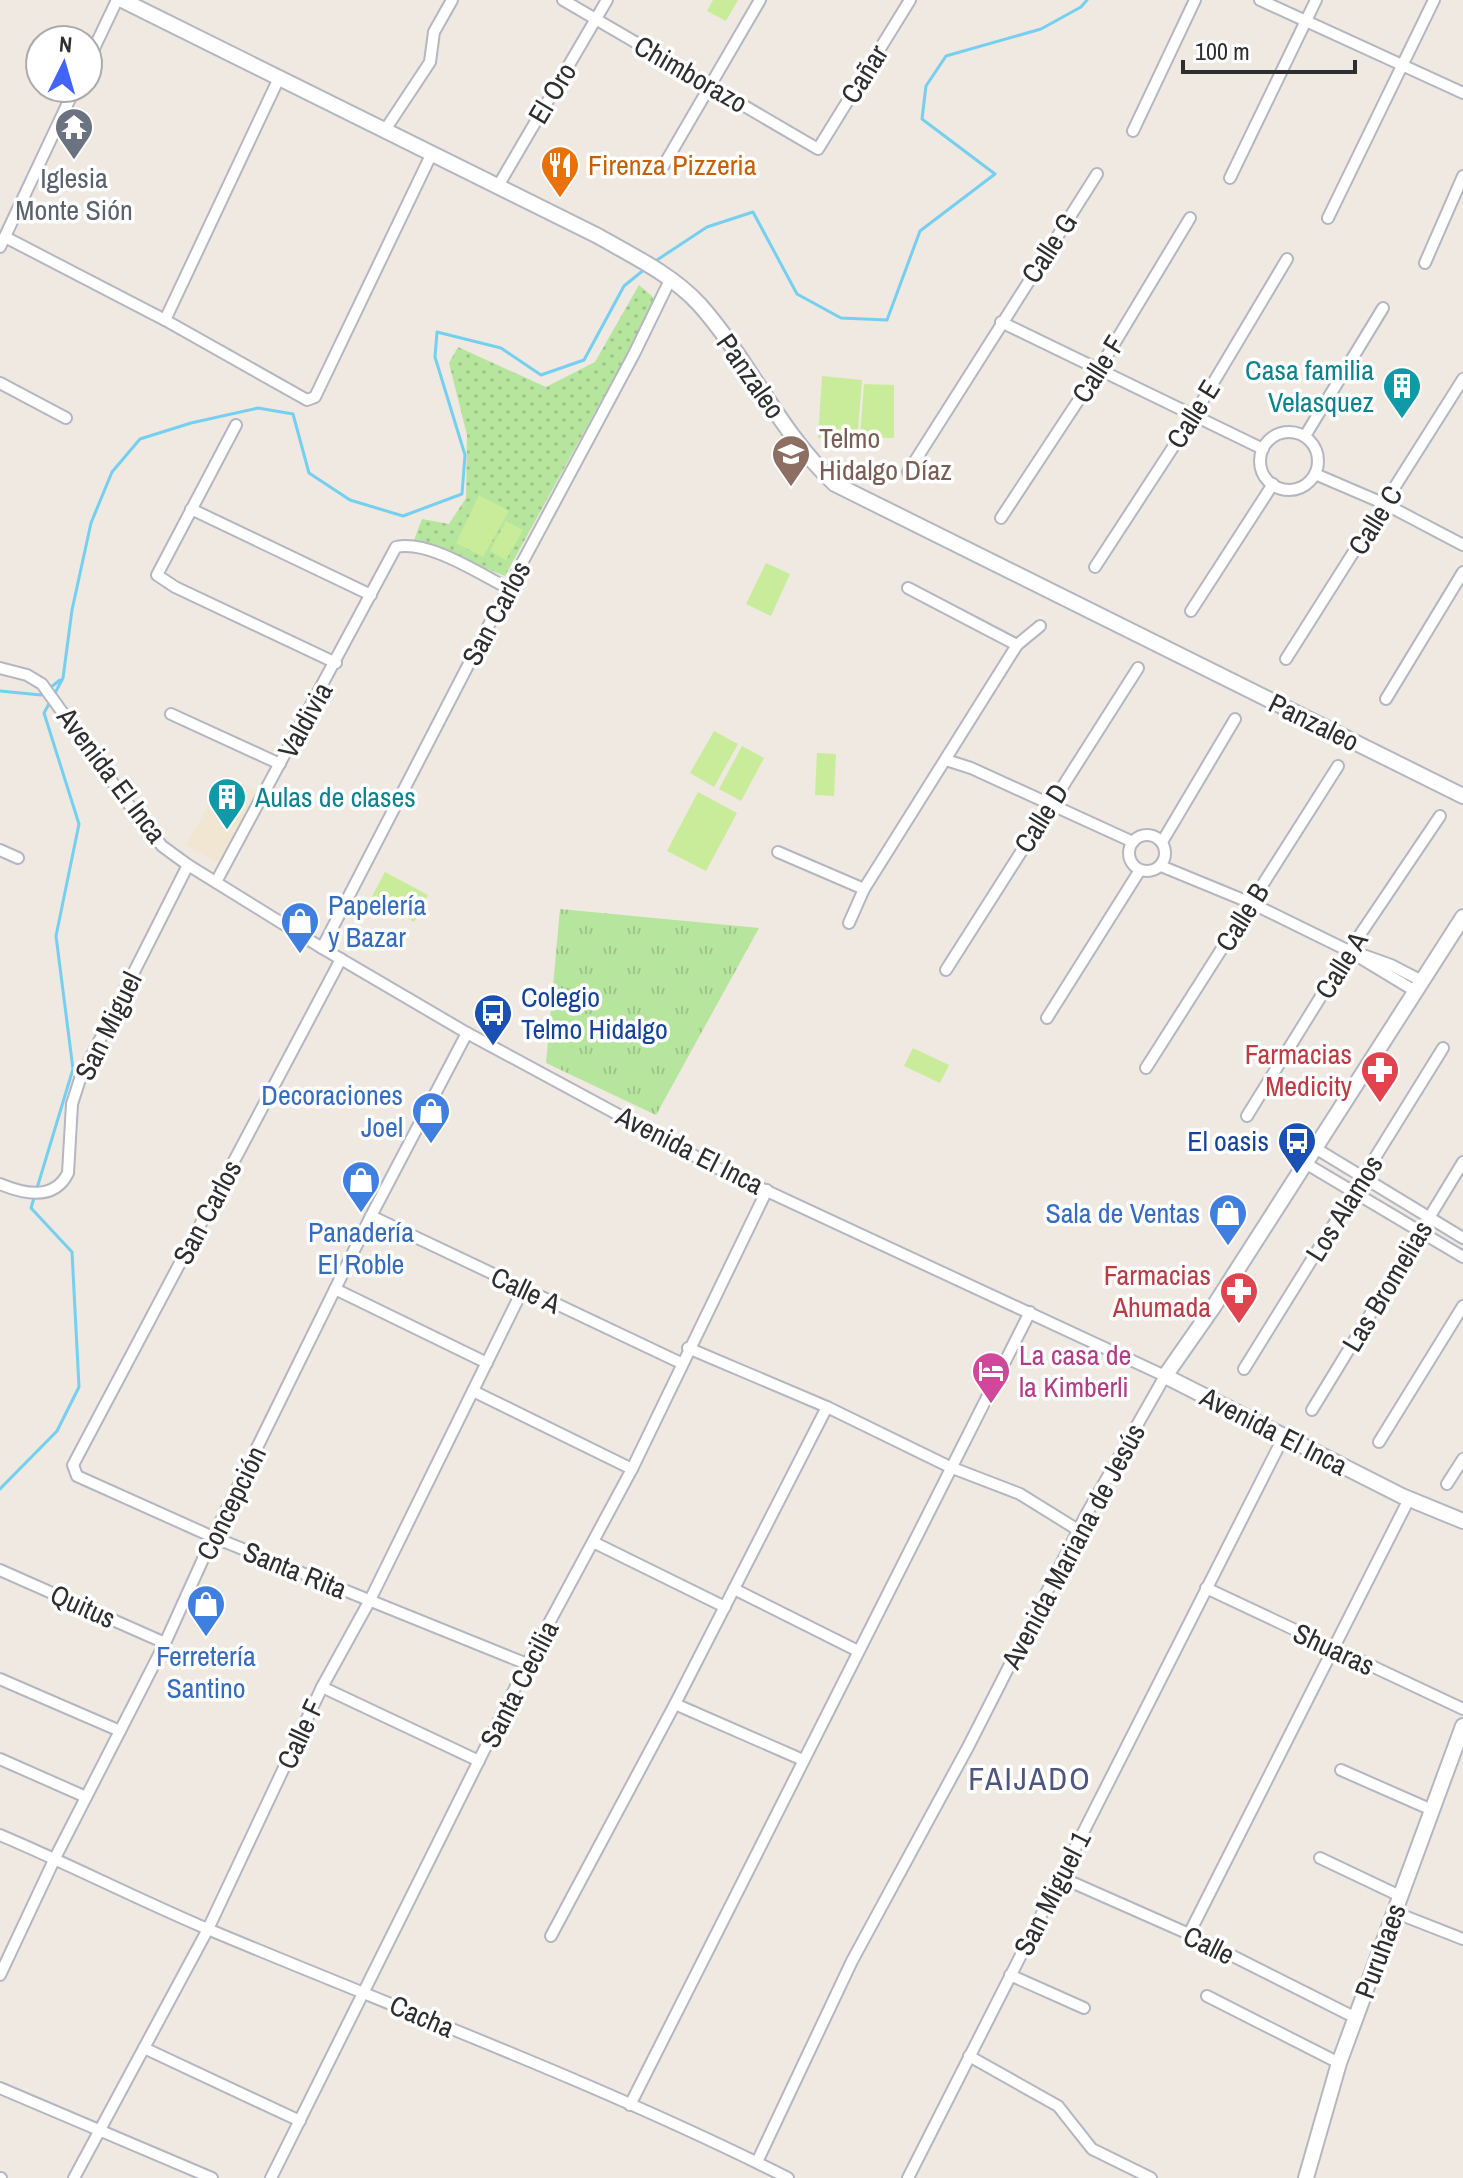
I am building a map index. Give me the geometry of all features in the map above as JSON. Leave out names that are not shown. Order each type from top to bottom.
[{"type":"street","points":[[104,30],[120,0]]},
{"type":"street","name":"Panzaleo","points":[[120,0],[498,186],[667,276],[698,303],[815,465],[835,484],[1463,796]]},
{"type":"street","points":[[385,130],[430,62],[434,32],[452,0]]},
{"type":"street","name":"Chimborazo","points":[[563,0],[818,149]]},
{"type":"street","name":"El Oro","points":[[498,186],[607,0]]},
{"type":"street","points":[[661,170],[760,0]]},
{"type":"street","name":"Cañar","points":[[818,149],[910,0]]},
{"type":"street","points":[[1133,131],[1195,0]]},
{"type":"street","points":[[1260,0],[1463,93]]},
{"type":"street","points":[[1230,178],[1316,0]]},
{"type":"street","points":[[1328,218],[1434,0]]},
{"type":"street","points":[[165,320],[279,78]]},
{"type":"street","points":[[67,104],[2,242],[165,320],[301,398],[311,399],[432,153]]},
{"type":"street","name":"Calle G","points":[[908,472],[1097,174]]},
{"type":"street","points":[[1425,263],[1463,176]]},
{"type":"street","name":"Calle F","points":[[1001,518],[1099,369],[1190,218]]},
{"type":"street","name":"Calle E","points":[[1095,567],[1194,415],[1287,259]]},
{"type":"street","name":"San Carlos","points":[[322,948],[634,354],[667,276]]},
{"type":"street","points":[[1305,436],[1383,308]]},
{"type":"street","points":[[1001,322],[1263,449]]},
{"type":"street","name":"Calle C","points":[[1286,659],[1463,379]]},
{"type":"street","points":[[0,383],[66,418]]},
{"type":"street","points":[[236,425],[157,575],[175,587],[336,663]]},
{"type":"street","points":[[1288,432],[1305,436],[1316,449],[1318,466],[1315,474],[1304,485],[1280,488],[1273,484],[1261,467],[1263,449],[1271,438],[1279,434],[1288,432]]},
{"type":"street","points":[[1315,474],[1385,504],[1463,545]]},
{"type":"street","points":[[1191,611],[1273,484]]},
{"type":"street","points":[[191,509],[371,595]]},
{"type":"street","name":"Valdivia","points":[[216,882],[396,547],[417,546],[438,553],[510,589]]},
{"type":"street","points":[[1386,699],[1463,572]]},
{"type":"street","points":[[908,588],[1017,645]]},
{"type":"street","points":[[849,923],[864,889],[1017,645],[1040,626]]},
{"type":"street","name":"Avenida El Inca","points":[[0,668],[27,675],[42,684],[154,838],[188,865],[467,1033],[715,1167],[1030,1312],[1409,1499],[1463,1521]]},
{"type":"street","name":"Calle D","points":[[946,970],[1138,668]]},
{"type":"street","points":[[171,714],[280,764]]},
{"type":"street","points":[[1162,842],[1235,719]]},
{"type":"street","points":[[946,760],[971,768],[1133,842]]},
{"type":"street","name":"Calle B","points":[[1146,1068],[1338,766]]},
{"type":"street","name":"Calle A","points":[[1247,1116],[1349,951],[1440,816]]},
{"type":"street","points":[[1147,835],[1162,842],[1166,852],[1161,866],[1151,871],[1140,870],[1129,858],[1133,842],[1147,835]]},
{"type":"street","points":[[0,850],[18,858]]},
{"type":"street","points":[[778,852],[864,889]]},
{"type":"street","name":"San Miguel","points":[[2,1185],[26,1194],[41,1194],[57,1186],[68,1173],[72,1104],[80,1079],[188,865]]},
{"type":"street","points":[[1161,866],[1251,903],[1349,951],[1391,965],[1418,986]]},
{"type":"street","points":[[1047,1018],[1140,870]]},
{"type":"street","name":"Avenida Mariana de Jesús","points":[[757,2162],[852,1961],[968,1747],[1078,1530],[1165,1376],[1206,1318],[1463,917]]},
{"type":"street","name":"San Carlos","points":[[73,1465],[341,959]]},
{"type":"street","name":"Concepción","points":[[2,1968],[165,1643],[213,1537],[371,1216],[467,1033]]},
{"type":"street","name":"Los Alamos","points":[[1244,1369],[1443,1048]]},
{"type":"street","points":[[1315,1148],[1463,1238]]},
{"type":"street","name":"Las Bromelias","points":[[1312,1410],[1463,1162]]},
{"type":"street","points":[[1305,1163],[1463,1257]]},
{"type":"street","name":"Santa Cecilia","points":[[271,2178],[527,1664],[632,1469],[767,1190]]},
{"type":"street","name":"Calle A","points":[[371,1216],[681,1363]]},
{"type":"street","points":[[335,1289],[487,1363]]},
{"type":"street","name":"Calle F","points":[[74,2178],[208,1929],[322,1687],[370,1600],[523,1289]]},
{"type":"street","points":[[1379,1442],[1463,1306]]},
{"type":"street","points":[[630,2105],[1030,1312]]},
{"type":"street","points":[[688,1348],[827,1407],[950,1467],[1020,1494],[1078,1530]]},
{"type":"street","points":[[473,1391],[632,1469]]},
{"type":"street","points":[[551,1936],[675,1704],[827,1407]]},
{"type":"street","name":"San Miguel 1","points":[[908,2178],[1284,1436]]},
{"type":"street","points":[[1447,1484],[1463,1459]]},
{"type":"street","name":"Santa Rita","points":[[73,1465],[77,1476],[213,1537],[527,1664]]},
{"type":"street","points":[[1189,1934],[1409,1499]]},
{"type":"street","points":[[593,1542],[725,1607]]},
{"type":"street","name":"Quitus","points":[[0,1570],[165,1643]]},
{"type":"street","name":"Shuaras","points":[[1206,1588],[1463,1709]]},
{"type":"street","points":[[734,1589],[858,1651]]},
{"type":"street","points":[[0,1679],[120,1731]]},
{"type":"street","points":[[322,1687],[479,1761]]},
{"type":"street","points":[[675,1704],[803,1760]]},
{"type":"street","name":"Puruhaes","points":[[1306,2178],[1339,2063],[1463,1726]]},
{"type":"street","points":[[0,1759],[86,1797]]},
{"type":"street","points":[[1341,1770],[1432,1810]]},
{"type":"street","name":"Cacha","points":[[0,1835],[208,1929],[366,1992],[630,2105],[757,2162],[765,2173],[788,2178]]},
{"type":"street","points":[[1320,1858],[1400,1896]]},
{"type":"street","name":"Calle","points":[[1060,1877],[1189,1934],[1356,2018]]},
{"type":"street","points":[[1394,1912],[1463,1939]]},
{"type":"street","points":[[1010,1975],[1084,2008]]},
{"type":"street","points":[[1207,1996],[1339,2063]]},
{"type":"street","points":[[144,2048],[300,2121]]},
{"type":"street","points":[[969,2056],[1058,2106],[1092,2149],[1151,2178]]},
{"type":"street","points":[[0,2088],[212,2178]]},
{"type":"shaded area","points":[[226,775],[259,793],[218,863],[186,845]]},
{"type":"green space","points":[[713,0],[738,0],[726,21],[707,11]]},
{"type":"green space","points":[[639,285],[653,297],[653,306],[505,576],[414,540],[422,519],[449,524],[466,498],[467,435],[449,363],[458,347],[546,387],[595,362]]},
{"type":"green space","points":[[822,376],[862,380],[857,441],[818,438]]},
{"type":"green space","points":[[864,384],[894,385],[894,438],[860,438]]},
{"type":"green space","points":[[479,495],[509,511],[483,557],[456,543]]},
{"type":"green space","points":[[506,521],[523,530],[506,560],[490,551]]},
{"type":"green space","points":[[766,563],[790,574],[771,616],[746,604]]},
{"type":"green space","points":[[714,731],[738,744],[714,787],[690,773]]},
{"type":"green space","points":[[742,746],[764,758],[741,801],[719,789]]},
{"type":"green space","points":[[817,753],[836,754],[834,796],[815,795]]},
{"type":"green space","points":[[698,792],[737,813],[706,871],[667,851]]},
{"type":"green space","points":[[385,872],[428,895],[414,922],[371,898]]},
{"type":"green space","points":[[560,909],[759,928],[656,1115],[546,1063]]},
{"type":"green space","points":[[913,1048],[949,1065],[940,1083],[904,1066]]},
{"type":"waterway","points":[[654,262],[707,227],[753,212],[797,294],[841,318],[887,320],[920,231],[995,174],[922,119],[926,86],[946,56],[1041,29],[1081,7],[1087,0]]},
{"type":"waterway","points":[[54,695],[63,678],[72,610],[91,523],[112,472],[140,439],[191,423],[258,408],[293,414],[309,473],[350,500],[403,516],[462,494],[465,455],[435,357],[437,332],[501,348],[541,375],[584,360],[624,286],[645,269]]},
{"type":"waterway","points":[[0,691],[41,695],[60,680]]},
{"type":"waterway","points":[[0,1489],[57,1431],[79,1387],[72,1252],[31,1208],[73,1069],[56,936],[79,824],[44,713],[50,702]]},
{"type":"place","name":"Iglesia Monte Sión","points":[[74,161]]},
{"type":"place","name":"Firenza Pizzeria","points":[[560,199]]},
{"type":"place","name":"Casa familia Velasquez","points":[[1402,420]]},
{"type":"place","name":"Telmo Hidalgo Díaz","points":[[791,488]]},
{"type":"place","name":"Aulas de clases","points":[[227,831]]},
{"type":"place","name":"Papelería y Bazar","points":[[300,955]]},
{"type":"place","name":"Colegio Telmo Hidalgo","points":[[493,1047]]},
{"type":"place","name":"Farmacias Medicity","points":[[1380,1104]]},
{"type":"place","name":"Decoraciones Joel","points":[[431,1145]]},
{"type":"place","name":"El oasis","points":[[1297,1175]]},
{"type":"place","name":"Panadería El Roble","points":[[361,1214]]},
{"type":"place","name":"Sala de Ventas","points":[[1228,1247]]},
{"type":"place","name":"Farmacias Ahumada","points":[[1239,1325]]},
{"type":"place","name":"La casa de la Kimberli","points":[[991,1405]]},
{"type":"place","name":"Ferretería Santino","points":[[206,1638]]},
{"type":"district","name":"FAIJADO","points":[[1030,1779]]}]
